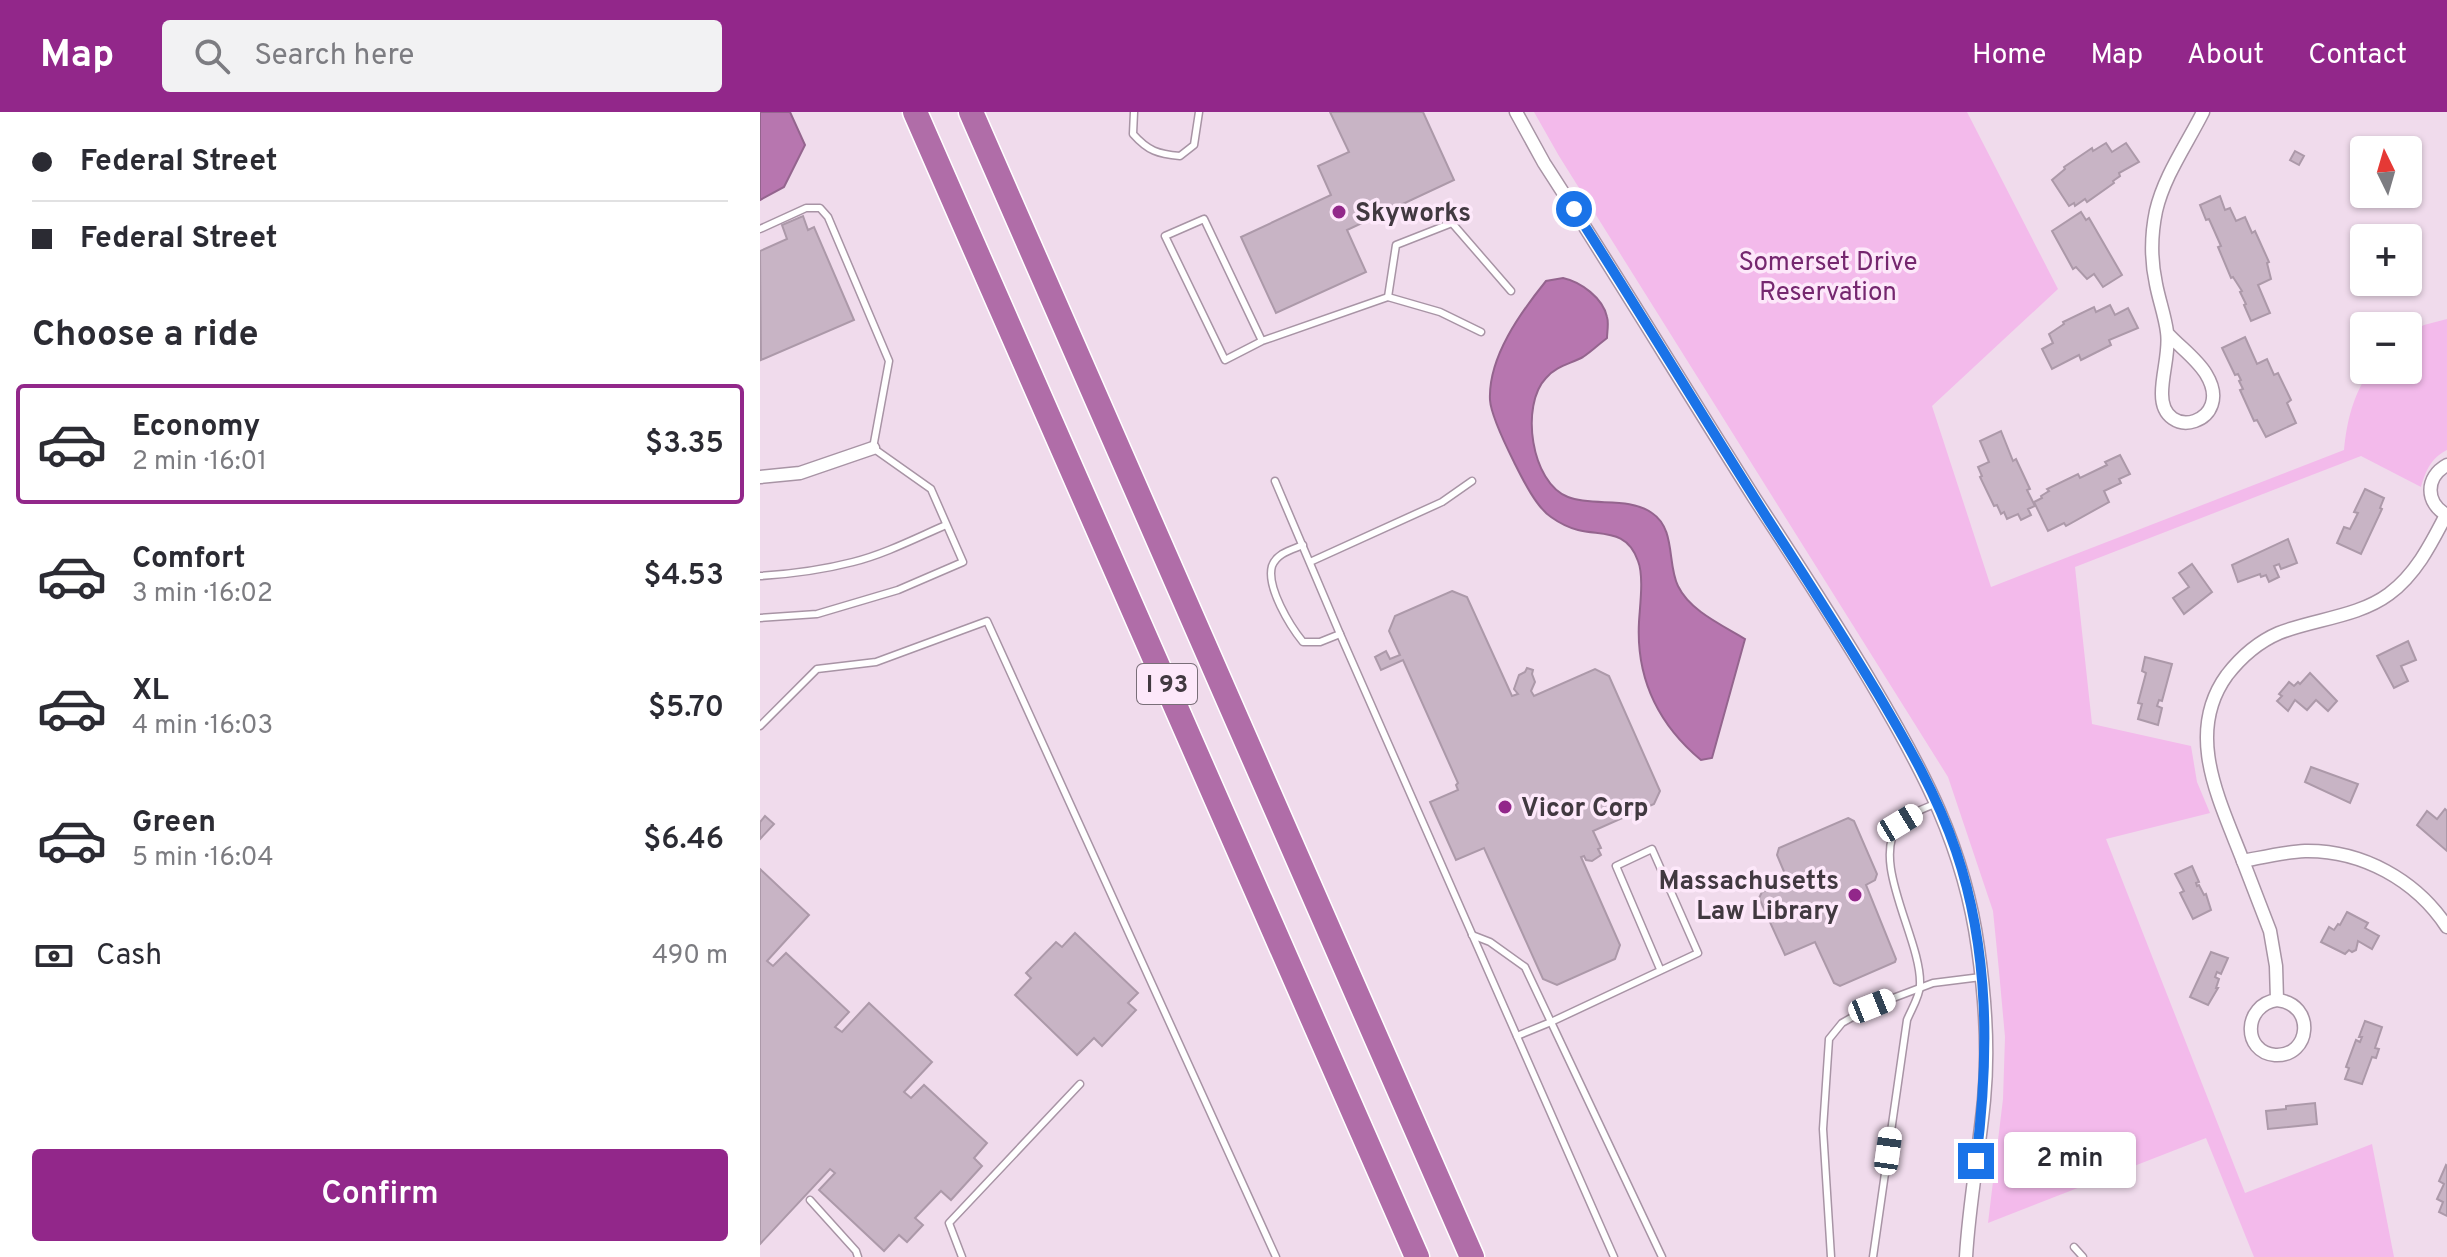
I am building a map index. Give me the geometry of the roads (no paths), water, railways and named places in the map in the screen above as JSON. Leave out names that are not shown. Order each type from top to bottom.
[{"type":"highway","name":"I 93","points":[[915,112],[1417,1257]]},
{"type":"highway","name":"I 93","points":[[971,112],[1472,1257]]},
{"type":"street","points":[[1516,112],[1544,163],[1858,661],[1920,766],[1937,803],[1956,853],[1969,902],[1981,977],[1986,1048],[1984,1097],[1966,1257]]},
{"type":"street","points":[[2168,334],[2200,366],[2211,385],[2213,402],[2210,410],[2197,422],[2173,419],[2163,406],[2168,334],[2154,269],[2155,220],[2165,186],[2203,112]]},
{"type":"street","points":[[760,477],[800,473],[873,448]]},
{"type":"street","points":[[2277,1000],[2276,966],[2270,931],[2215,788],[2206,751],[2209,714],[2223,680],[2247,652],[2279,633],[2361,608],[2389,594],[2419,563],[2446,515],[2436,508],[2430,492],[2434,476],[2447,465]]},
{"type":"street","points":[[2243,861],[2305,851],[2362,860],[2380,867],[2413,889],[2447,927]]},
{"type":"street","points":[[2277,1000],[2289,1003],[2298,1010],[2305,1026],[2297,1047],[2280,1055],[2259,1047],[2252,1038],[2250,1026],[2257,1010],[2277,1000]]},
{"type":"lane","points":[[1134,112],[1133,134],[1145,148],[1158,154],[1180,156],[1194,145],[1199,112]]},
{"type":"lane","points":[[760,229],[806,208],[820,208],[828,217],[889,361],[873,448],[931,489],[963,562],[898,590],[817,614],[760,618]]},
{"type":"lane","points":[[1262,341],[1204,219],[1165,236],[1225,360],[1262,341],[1388,297],[1440,312],[1481,332]]},
{"type":"lane","points":[[1388,297],[1396,245],[1452,223],[1511,291]]},
{"type":"lane","points":[[1275,481],[1614,1257]]},
{"type":"lane","points":[[1310,562],[1442,502],[1472,481]]},
{"type":"lane","points":[[760,576],[855,562],[946,525]]},
{"type":"lane","points":[[1303,545],[1282,553],[1272,566],[1272,579],[1289,625],[1303,642],[1320,642],[1340,634]]},
{"type":"lane","points":[[760,726],[817,669],[876,662],[987,621],[1276,1257]]},
{"type":"lane","points":[[1873,1257],[1907,1020],[1920,987],[1908,924],[1889,858],[1891,841],[1900,823],[1937,803]]},
{"type":"lane","points":[[1517,1036],[1698,953],[1652,849],[1616,866],[1660,969]]},
{"type":"lane","points":[[1472,935],[1490,942],[1525,967],[1662,1257]]},
{"type":"lane","points":[[1831,1257],[1823,1129],[1829,1039],[1842,1023],[1872,1006],[1933,983],[1981,977]]},
{"type":"lane","points":[[962,1257],[949,1223],[1080,1084]]},
{"type":"lane","points":[[810,1200],[858,1257]]},
{"type":"lane","points":[[2074,1247],[2083,1257]]},
{"type":"place","name":"Skyworks","points":[[1339,212]]},
{"type":"place","name":"Vicor Corp","points":[[1505,807]]},
{"type":"place","name":"Massachusetts Law Library","points":[[1855,895]]},
{"type":"park label","name":"Somerset Drive Reservation","points":[[1828,276]]}]
